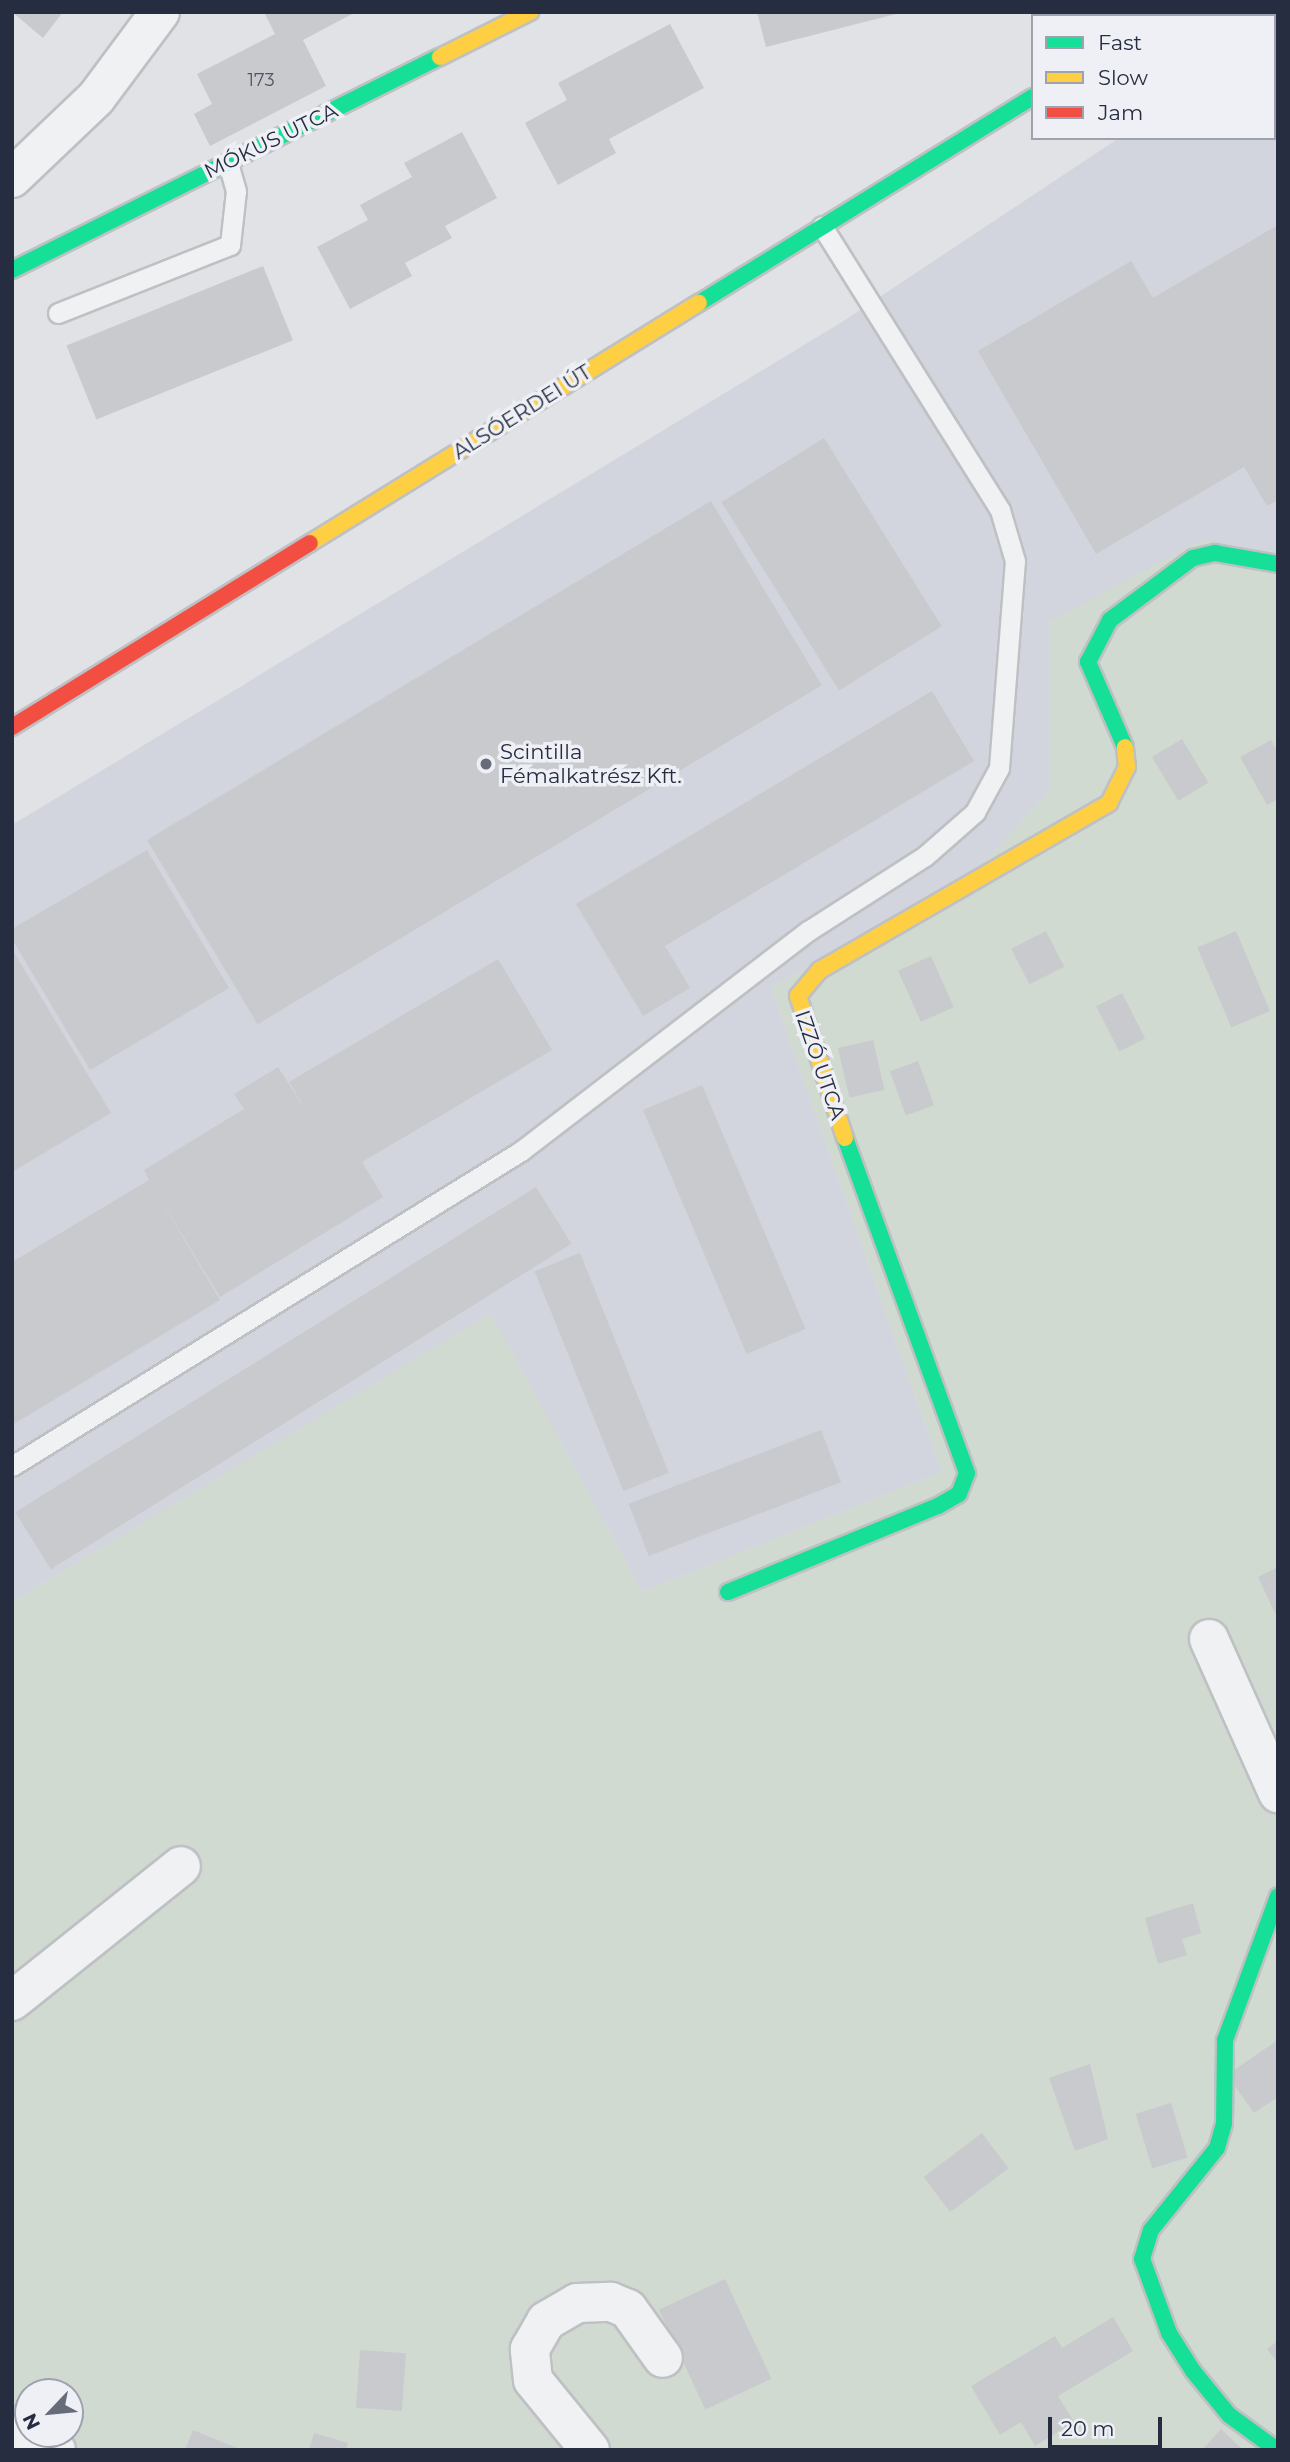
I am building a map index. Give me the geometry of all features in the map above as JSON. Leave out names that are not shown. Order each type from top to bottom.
[{"type":"street","points":[[12,178],[96,98],[160,12]]},
{"type":"street","name":"MÓKUS UTCA","points":[[12,270],[530,12]]},
{"type":"street","name":"ALSÓERDEI ÚT","points":[[12,727],[1031,98]]},
{"type":"street","name":"IZZÓ UTCA","points":[[728,1592],[939,1506],[958,1494],[967,1473],[798,1010],[802,988],[820,970],[1109,803],[1127,767],[1125,744],[1088,662],[1110,620],[1193,558],[1215,552],[1278,564]]},
{"type":"street","points":[[1209,1639],[1278,1793]]},
{"type":"street","points":[[12,2001],[181,1866]]},
{"type":"street","points":[[1277,2450],[1229,2415],[1193,2371],[1169,2333],[1142,2259],[1152,2230],[1217,2148],[1224,2123],[1226,2040],[1278,1896]]},
{"type":"street","points":[[590,2450],[533,2380],[530,2349],[546,2322],[577,2303],[611,2302],[628,2309],[663,2358]]},
{"type":"street","points":[[12,2426],[56,2450]]},
{"type":"lane","points":[[58,313],[230,245],[236,191],[228,163]]},
{"type":"lane","points":[[12,1466],[521,1151],[734,985],[925,856],[975,812],[999,768],[1015,561],[1000,510],[822,226]]},
{"type":"shaded area","points":[[1278,33],[1278,552],[1049,622],[1049,791],[970,879],[771,988],[942,1472],[642,1592],[491,1314],[12,1602],[12,825],[842,322],[1116,140],[1276,140]]},
{"type":"shaded area","points":[[1200,540],[1278,552],[1278,2450],[29,2450],[26,2448],[84,2448],[84,2378],[14,2378],[14,2440],[12,2439],[12,1602],[491,1313],[642,1592],[942,1472],[771,988],[970,879],[1049,791],[1049,622]]},
{"type":"building","points":[[12,12],[63,12],[43,38]]},
{"type":"building","points":[[264,12],[356,12],[303,40],[326,86],[210,146],[194,114],[212,104],[197,74],[275,34]]},
{"type":"building","points":[[757,12],[900,12],[900,13],[766,47]]},
{"type":"building","points":[[670,24],[704,88],[609,139],[616,153],[558,185],[525,123],[567,100],[558,83]]},
{"type":"building","points":[[462,132],[497,198],[445,226],[452,238],[405,263],[412,276],[350,309],[317,247],[368,220],[360,205],[412,177],[404,163]]},
{"type":"building","points":[[1278,225],[1278,500],[1267,506],[1244,467],[1096,554],[978,351],[1131,261],[1153,298]]},
{"type":"building","points":[[263,266],[293,340],[96,420],[66,345]]},
{"type":"building","points":[[824,438],[942,626],[839,690],[721,502]]},
{"type":"building","name":"Scintilla Fémalkatrész Kft.","points":[[711,501],[822,685],[258,1024],[147,840]]},
{"type":"building","points":[[932,691],[974,761],[665,946],[690,988],[643,1016],[576,904]]},
{"type":"building","points":[[1182,739],[1208,783],[1178,801],[1152,757]]},
{"type":"building","points":[[1271,740],[1278,752],[1278,799],[1267,805],[1240,757]]},
{"type":"building","points":[[147,850],[229,988],[90,1070],[12,939],[12,929]]},
{"type":"building","points":[[1046,931],[1064,967],[1029,984],[1011,949]]},
{"type":"building","points":[[1236,931],[1270,1011],[1231,1027],[1197,947]]},
{"type":"building","points":[[12,949],[111,1113],[12,1172]]},
{"type":"building","points":[[931,956],[954,1007],[921,1022],[898,971]]},
{"type":"building","points":[[498,959],[552,1050],[362,1162],[383,1197],[220,1297],[150,1182],[220,1300],[12,1425],[12,1262],[149,1180],[144,1170],[244,1109],[234,1094],[278,1067],[308,1114],[289,1082]]},
{"type":"building","points":[[1122,993],[1145,1038],[1119,1052],[1096,1006]]},
{"type":"building","points":[[873,1040],[884,1090],[849,1098],[838,1048]]},
{"type":"building","points":[[918,1061],[934,1105],[906,1115],[890,1071]]},
{"type":"building","points":[[702,1085],[806,1329],[747,1354],[643,1110]]},
{"type":"building","points":[[536,1187],[572,1244],[51,1569],[15,1512]]},
{"type":"building","points":[[580,1253],[669,1473],[623,1491],[535,1271]]},
{"type":"building","points":[[821,1430],[841,1482],[649,1556],[629,1504]]},
{"type":"building","points":[[1278,1567],[1278,1612],[1275,1613],[1258,1577]]},
{"type":"building","points":[[1193,1903],[1201,1933],[1182,1939],[1187,1955],[1158,1964],[1145,1918]]},
{"type":"building","points":[[1278,2040],[1278,2097],[1254,2113],[1227,2075]]},
{"type":"building","points":[[1090,2064],[1108,2139],[1075,2151],[1049,2078]]},
{"type":"building","points":[[1171,2103],[1188,2158],[1152,2168],[1136,2114]]},
{"type":"building","points":[[982,2133],[1008,2168],[950,2212],[924,2177]]},
{"type":"building","points":[[725,2279],[771,2379],[705,2410],[659,2310]]},
{"type":"building","points":[[1113,2317],[1133,2351],[1058,2396],[1074,2422],[1035,2446],[1021,2422],[1000,2435],[971,2386],[1055,2336],[1062,2348]]},
{"type":"building","points":[[1278,2341],[1278,2363],[1267,2349]]},
{"type":"building","points":[[360,2350],[406,2353],[402,2411],[356,2408]]},
{"type":"building","points":[[1221,2429],[1243,2450],[1202,2450]]},
{"type":"building","points":[[193,2430],[242,2450],[185,2450]]},
{"type":"building","points":[[314,2433],[348,2443],[346,2450],[309,2450]]},
{"type":"traffic: fast","points":[[12,270],[440,57]]},
{"type":"traffic: fast","points":[[699,303],[1031,98]]},
{"type":"traffic: fast","points":[[1125,747],[1088,662],[1110,620],[1193,558],[1215,553],[1278,564]]},
{"type":"traffic: fast","points":[[728,1592],[938,1506],[959,1494],[967,1473],[845,1138]]},
{"type":"traffic: fast","points":[[1277,2450],[1229,2415],[1193,2371],[1169,2333],[1142,2259],[1151,2230],[1217,2148],[1224,2123],[1225,2040],[1278,1896]]},
{"type":"traffic: slow","points":[[440,57],[530,12]]},
{"type":"traffic: slow","points":[[310,543],[699,303]]},
{"type":"traffic: slow","points":[[845,1138],[798,996],[820,970],[1109,803],[1127,767],[1125,747]]},
{"type":"traffic: jam","points":[[12,727],[310,543]]},
{"type":"place","name":"Scintilla Fémalkatrész Kft.","points":[[486,764]]}]
